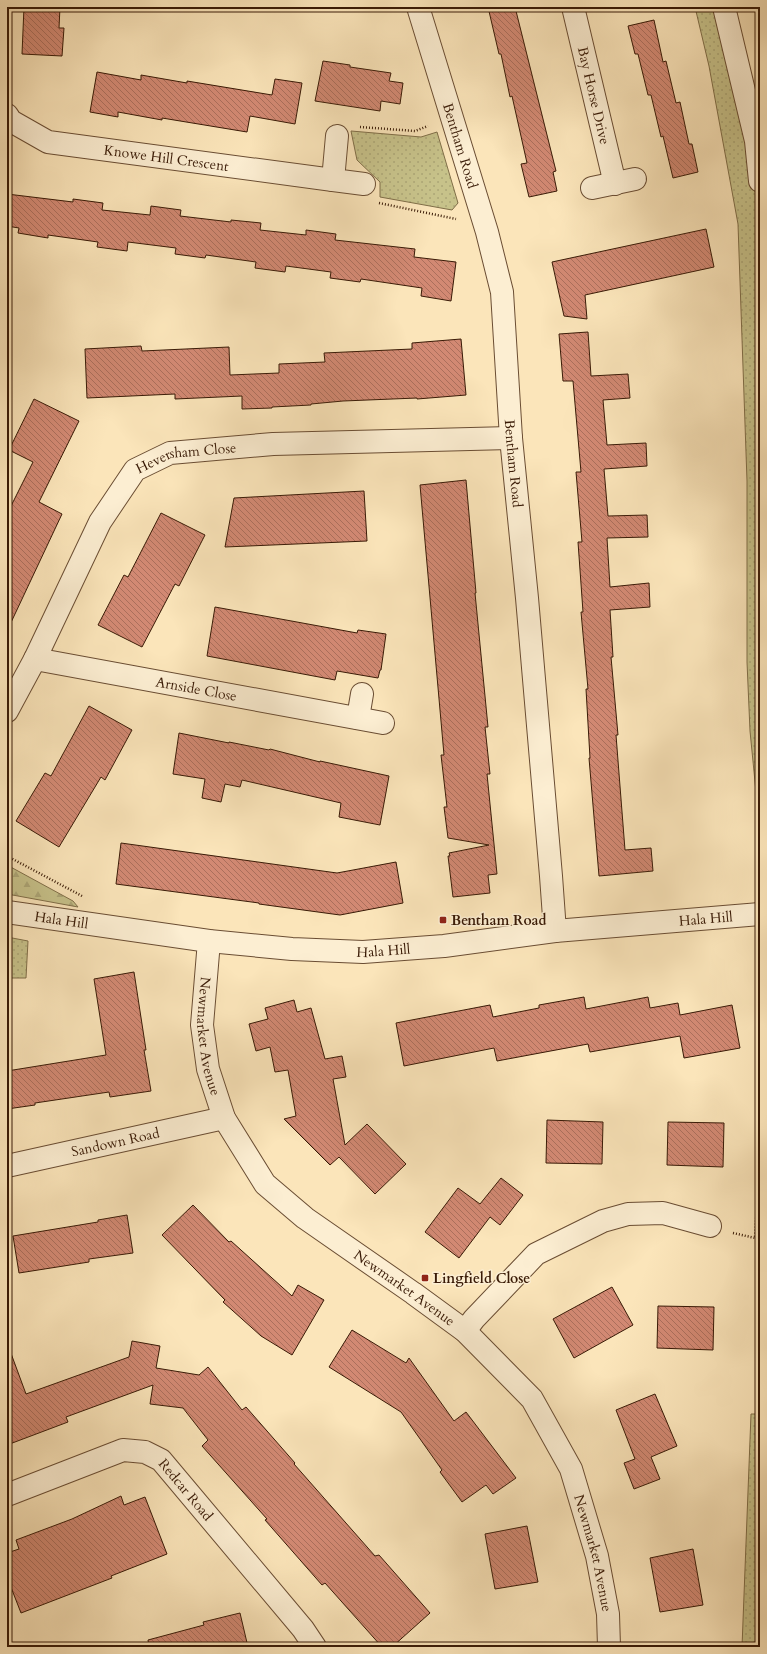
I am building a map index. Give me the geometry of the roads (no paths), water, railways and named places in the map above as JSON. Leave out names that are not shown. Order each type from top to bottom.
[{"type":"street","name":"Bentham Road","points":[[418,7],[487,232],[502,292],[511,438],[527,598],[551,876],[554,931]]},
{"type":"street","name":"Bay Horse Drive","points":[[573,7],[625,181],[592,188]]},
{"type":"street","points":[[724,7],[756,140],[760,181]]},
{"type":"street","name":"Knowe Hill Crescent","points":[[7,115],[11,120],[48,142],[364,184]]},
{"type":"street","points":[[333,180],[337,136]]},
{"type":"street","name":"Heversham Close","points":[[7,712],[35,659],[100,522],[135,470],[170,453],[273,444],[511,438]]},
{"type":"street","name":"Arnside Close","points":[[35,659],[383,723]]},
{"type":"street","points":[[358,718],[362,694]]},
{"type":"street","name":"Hala Hill","points":[[7,912],[209,941],[292,949],[363,952],[444,946],[554,931],[760,914]]},
{"type":"street","name":"Newmarket Avenue","points":[[209,941],[202,1025],[208,1069],[224,1118],[265,1184],[305,1218],[465,1331],[532,1399],[571,1469],[597,1556],[608,1614],[609,1647]]},
{"type":"street","name":"Sandown Road","points":[[7,1166],[224,1118]]},
{"type":"street","points":[[465,1331],[474,1319],[536,1254],[603,1221],[628,1214],[663,1213],[710,1226]]},
{"type":"street","name":"Redcar Road","points":[[7,1495],[123,1450],[145,1452],[150,1454],[161,1460],[303,1629],[315,1647]]},
{"type":"place","name":"Bentham Road","points":[[443,920]]},
{"type":"place","name":"Lingfield Close","points":[[425,1278]]}]
